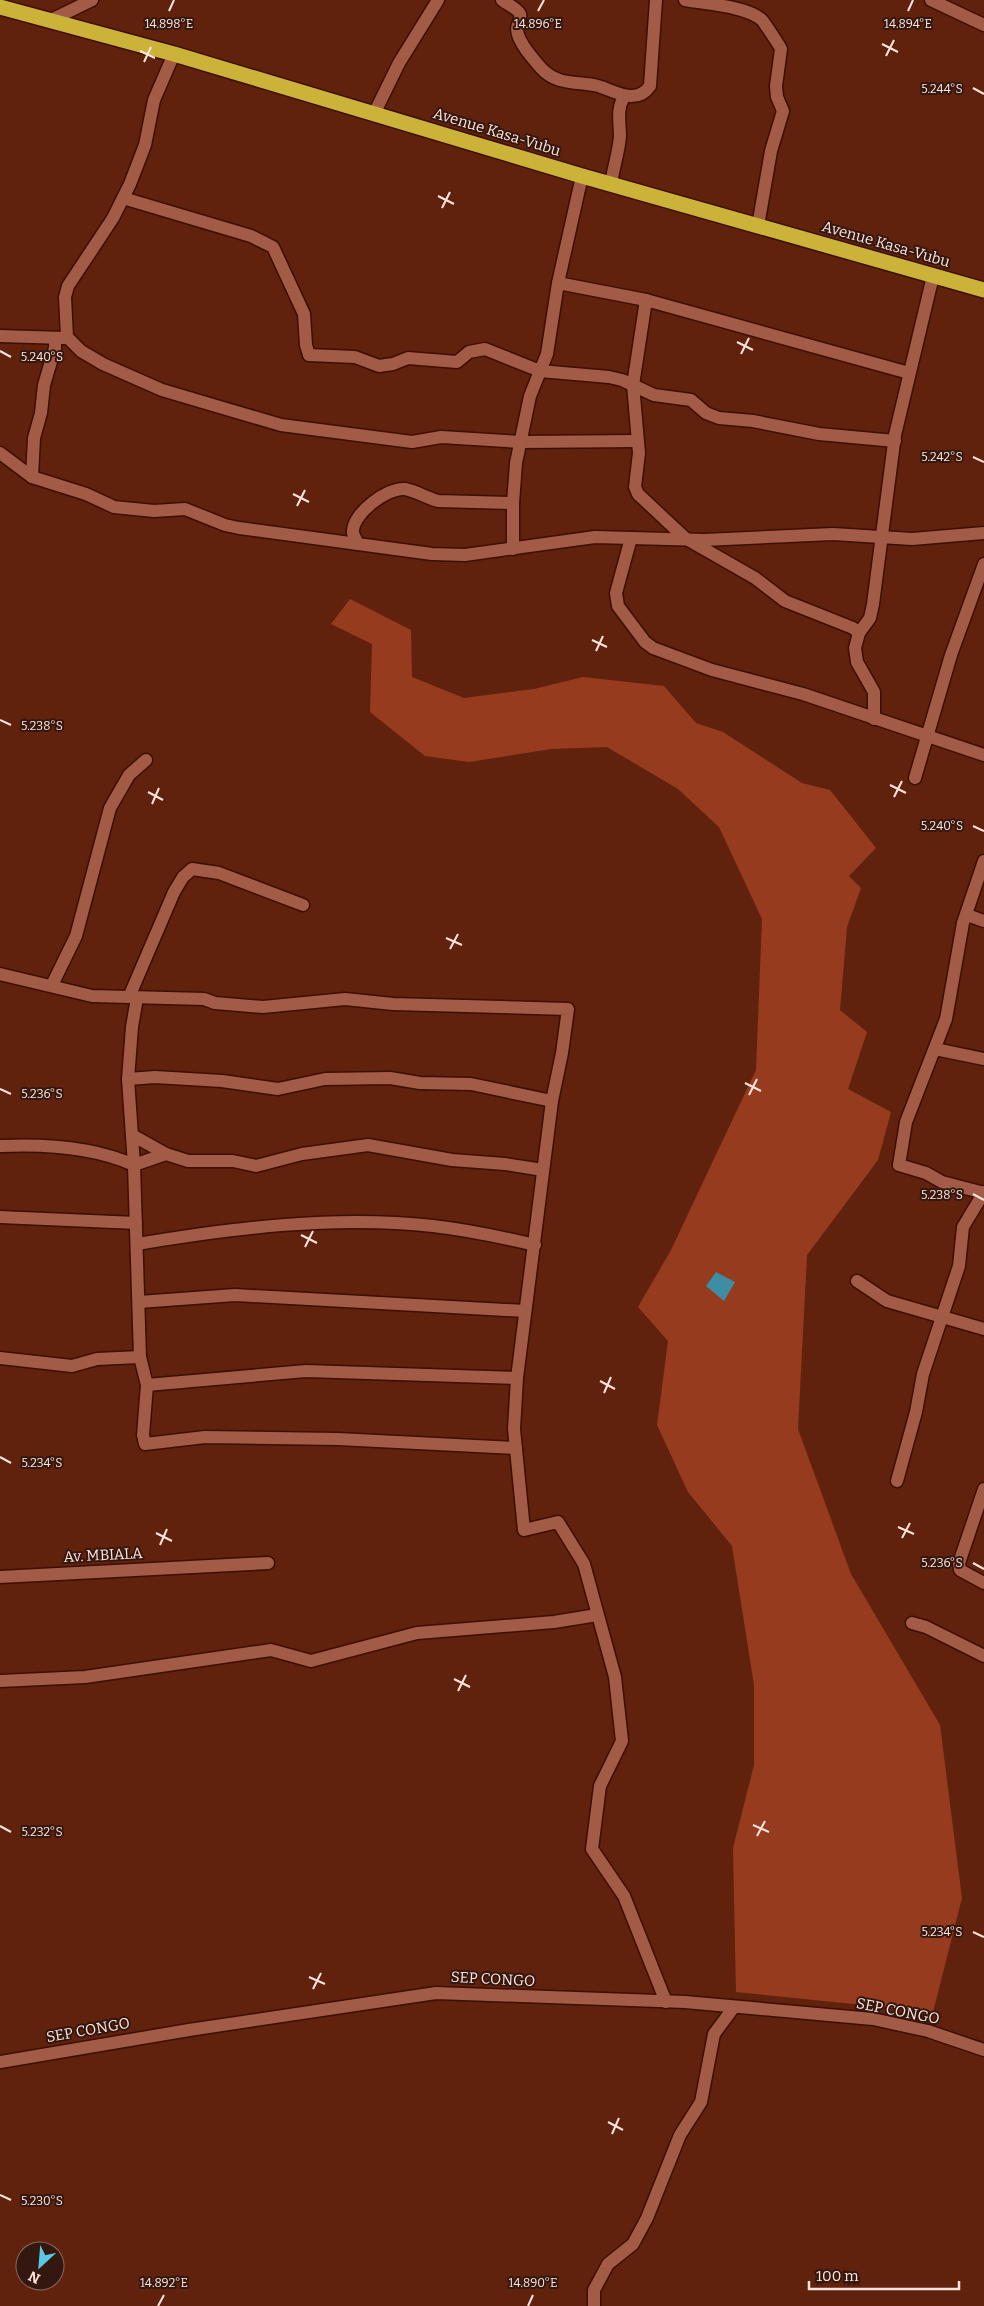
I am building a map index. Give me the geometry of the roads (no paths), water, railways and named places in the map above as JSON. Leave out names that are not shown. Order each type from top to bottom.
[{"type":"highway","name":"Avenue Kasa-Vubu","points":[[0,8],[174,54],[582,176],[984,290]]},
{"type":"street","points":[[49,21],[92,0]]},
{"type":"street","points":[[374,114],[399,63],[438,0]]},
{"type":"street","points":[[502,0],[519,12],[521,16],[517,28],[519,35],[547,74],[572,84],[597,86],[625,96],[641,95],[650,86],[656,0]]},
{"type":"street","points":[[685,0],[720,6],[756,16],[765,24],[771,36],[782,49],[776,86],[777,97],[783,111],[771,151],[758,226]]},
{"type":"street","points":[[931,0],[984,25]]},
{"type":"street","points":[[32,477],[34,438],[41,413],[44,385],[55,348],[61,338],[65,297],[68,286],[113,218],[123,198],[142,153],[154,100],[174,54]]},
{"type":"street","points":[[611,184],[620,134],[618,126],[620,105],[625,96]]},
{"type":"street","points":[[513,549],[513,503],[516,464],[530,396],[547,354],[558,283],[582,176]]},
{"type":"street","points":[[123,198],[251,236],[273,248],[304,314],[306,345],[309,355],[355,357],[372,364],[385,366],[408,358],[457,362],[470,352],[485,349],[540,371],[609,377],[633,385],[654,396],[694,401],[706,413],[719,418],[753,421],[819,434],[895,441]]},
{"type":"street","points":[[874,719],[874,692],[857,662],[855,648],[859,633],[870,618],[895,441],[909,373],[933,276]]},
{"type":"street","points":[[558,283],[646,300],[909,373]]},
{"type":"street","points":[[646,300],[633,385],[639,453],[635,487],[638,494],[685,538],[754,578],[785,601],[853,628],[859,633]]},
{"type":"street","points":[[0,336],[61,338],[103,364],[162,390],[281,425],[412,442],[442,437],[521,442],[637,441]]},
{"type":"street","points":[[0,453],[32,477],[86,494],[122,509],[154,511],[185,508],[225,526],[358,544],[465,555],[578,538],[658,540],[685,538],[704,540],[833,534],[912,539],[984,533]]},
{"type":"street","points":[[358,544],[353,534],[357,518],[386,494],[398,490],[410,490],[426,498],[438,501],[513,503]]},
{"type":"street","points":[[631,538],[620,574],[617,599],[618,606],[645,642],[669,655],[712,670],[803,694],[984,755]]},
{"type":"street","points":[[915,778],[951,655],[984,564]]},
{"type":"street","points":[[52,985],[76,936],[110,808],[129,774],[146,760]]},
{"type":"street","points":[[896,1480],[916,1412],[923,1374],[959,1266],[963,1227],[984,1192],[942,1182],[926,1173],[899,1165],[906,1122],[946,1019],[959,942],[984,861]]},
{"type":"street","points":[[302,905],[219,873],[192,869],[183,877],[174,892],[133,998],[128,1079],[134,1165],[140,1357],[147,1385],[143,1435],[145,1444],[205,1437],[338,1439],[516,1448]]},
{"type":"street","points":[[967,915],[984,921]]},
{"type":"street","points":[[0,974],[92,996],[204,999],[215,1003],[263,1007],[345,998],[393,1004],[568,1009],[562,1053],[552,1101],[517,1378],[514,1429],[524,1530],[558,1522],[584,1564],[615,1676],[622,1741],[600,1786],[592,1849],[624,1896],[666,2002]]},
{"type":"street","points":[[935,1049],[984,1059]]},
{"type":"street","points":[[128,1079],[156,1077],[222,1081],[278,1089],[325,1079],[390,1078],[420,1083],[470,1084],[552,1101]]},
{"type":"street","points":[[132,1135],[166,1154],[188,1161],[233,1161],[256,1166],[302,1154],[368,1145],[452,1160],[506,1164],[544,1170]]},
{"type":"street","points":[[0,1146],[20,1145],[81,1151],[114,1156],[134,1165],[166,1154]]},
{"type":"street","points":[[0,1217],[136,1222]]},
{"type":"street","points":[[137,1244],[199,1234],[274,1227],[385,1223],[469,1231],[534,1245]]},
{"type":"street","points":[[857,1281],[887,1301],[984,1329]]},
{"type":"street","points":[[139,1302],[235,1295],[525,1311]]},
{"type":"street","points":[[0,1358],[72,1366],[97,1359],[140,1357]]},
{"type":"street","points":[[147,1385],[306,1371],[517,1378]]},
{"type":"street","points":[[983,1493],[959,1563],[960,1570],[984,1583]]},
{"type":"street","name":"Av. MBIALA","points":[[0,1577],[268,1563]]},
{"type":"street","points":[[0,1681],[85,1676],[271,1650],[311,1661],[364,1645],[417,1633],[554,1622],[597,1615]]},
{"type":"street","points":[[912,1623],[926,1627],[984,1656]]},
{"type":"street","name":"SEP CONGO","points":[[0,2062],[207,2027],[436,1993],[666,2002],[873,2019],[928,2031],[984,2050]]},
{"type":"street","points":[[594,2306],[594,2290],[608,2264],[633,2244],[647,2218],[680,2135],[701,2102],[714,2034],[734,2007]]},
{"type":"water","points":[[716,1272],[735,1282],[724,1301],[706,1286]]}]
